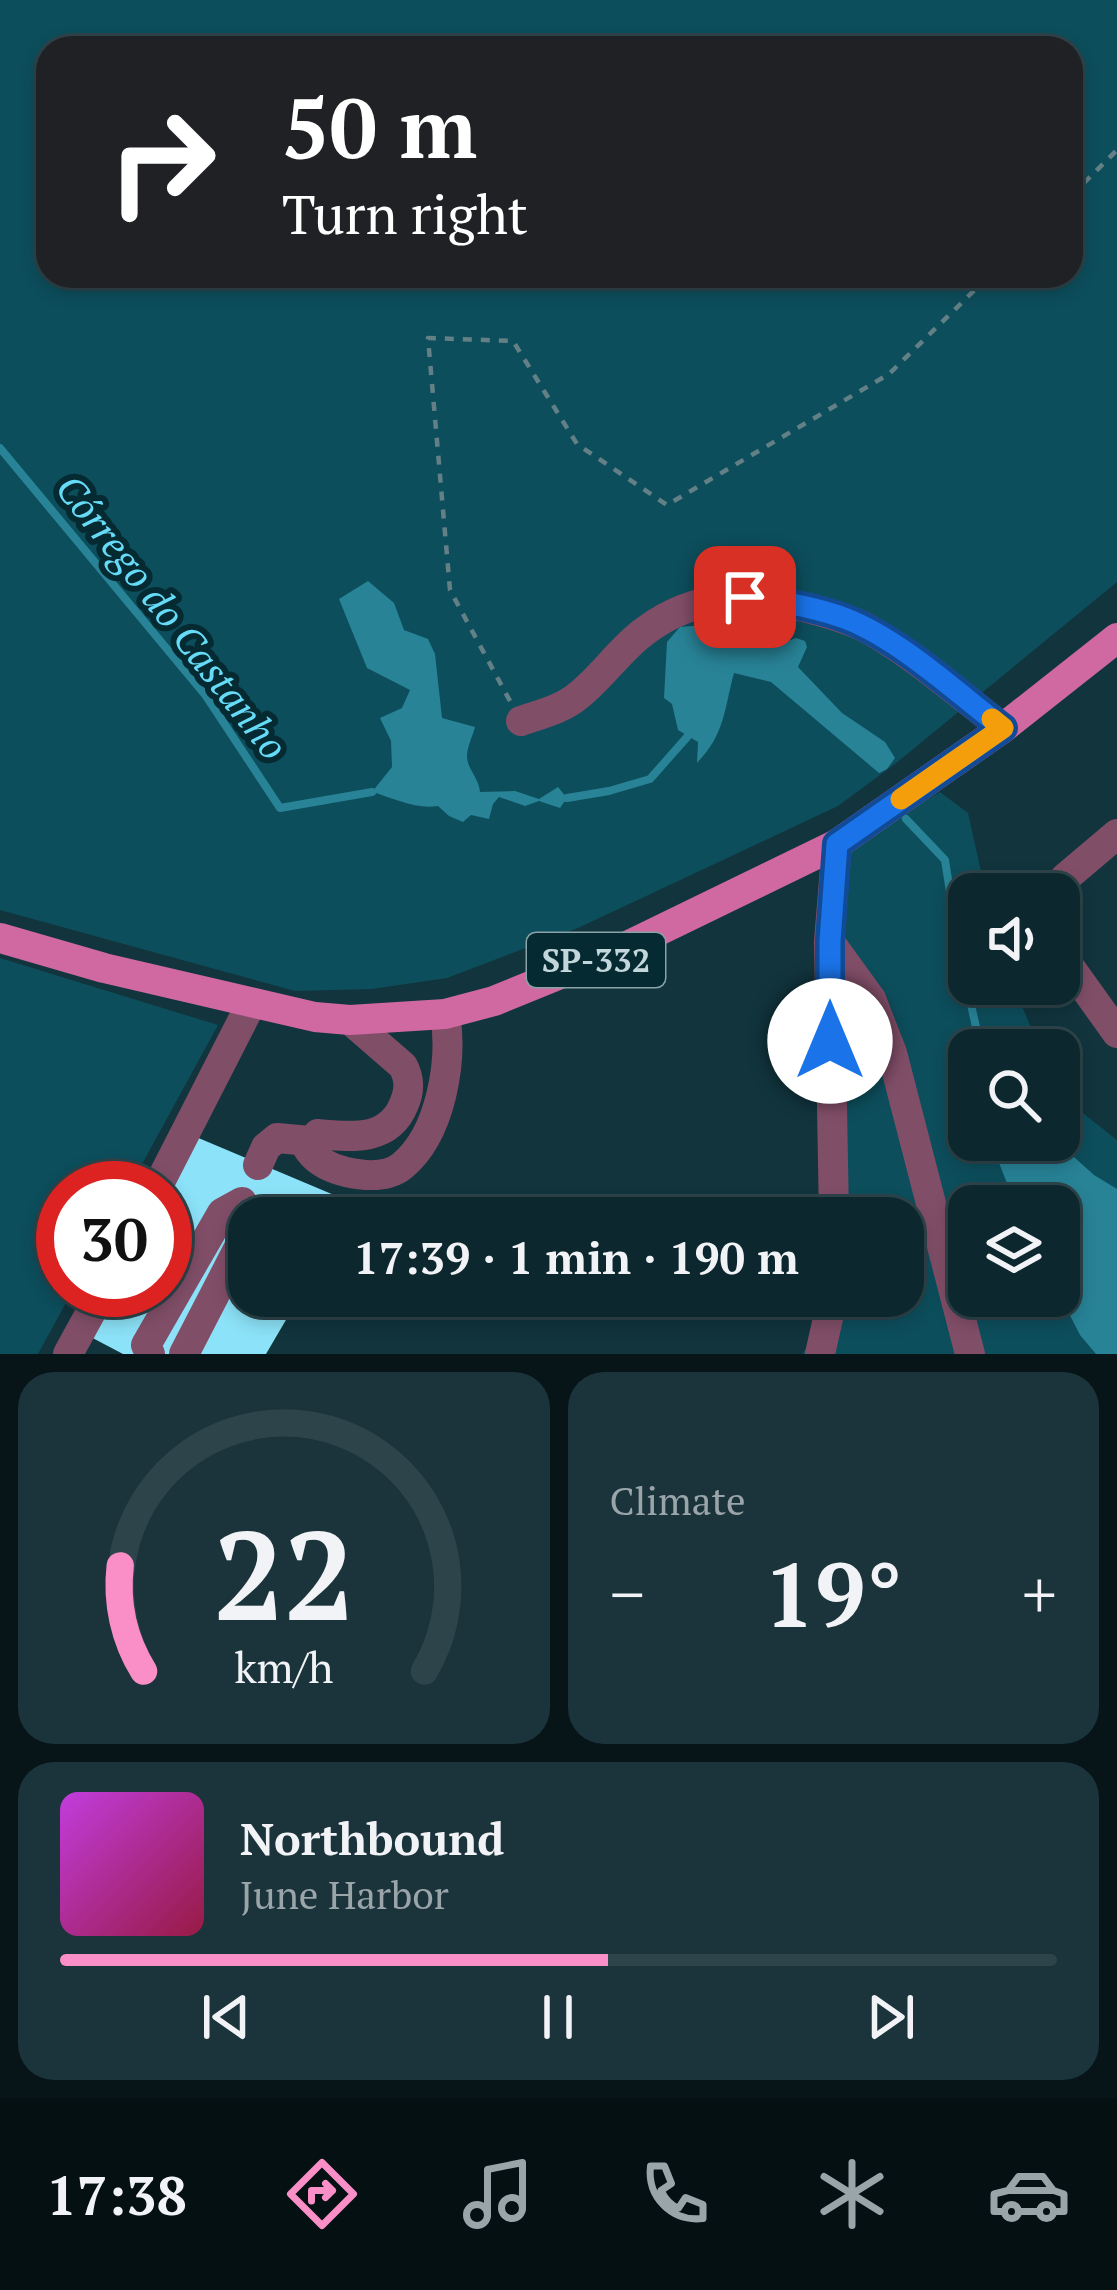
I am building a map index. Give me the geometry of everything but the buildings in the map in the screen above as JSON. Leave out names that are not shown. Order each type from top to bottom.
[{"type":"main road","name":"SP-332","points":[[0,938],[104,968],[315,1016],[350,1020],[445,1014],[494,1001],[619,950],[837,844],[1003,728],[1117,638]]},
{"type":"street","points":[[521,721],[577,697],[644,631],[670,615],[716,600],[745,597],[782,601],[870,630],[1003,728]]},
{"type":"street","points":[[1071,873],[1117,834]]},
{"type":"street","points":[[834,1197],[830,941],[837,844]]},
{"type":"street","points":[[830,941],[871,999],[892,1053],[970,1354]]},
{"type":"street","points":[[1080,981],[1117,1033]]},
{"type":"street","points":[[171,1161],[251,1004]]},
{"type":"street","points":[[350,1020],[404,1066],[409,1089],[394,1121],[374,1134],[318,1134],[308,1147],[314,1157],[339,1170],[370,1175],[399,1168],[438,1106],[448,1058],[445,1014]]},
{"type":"street","points":[[258,1165],[266,1147],[277,1138],[310,1142]]},
{"type":"street","points":[[150,1354],[146,1345],[228,1210]]},
{"type":"street","points":[[184,1354],[228,1269]]},
{"type":"street","points":[[68,1354],[88,1317]]},
{"type":"street","points":[[820,1354],[828,1317]]},
{"type":"path","points":[[1083,184],[1117,151]]},
{"type":"path","points":[[521,721],[449,590],[428,338],[513,340],[577,444],[667,505],[889,374],[977,288]]},
{"type":"shaded area","points":[[0,0],[1117,0],[1117,582],[838,806],[578,928],[447,978],[372,989],[295,991],[0,910]]},
{"type":"shaded area","points":[[368,581],[394,603],[404,630],[428,639],[435,654],[442,718],[475,727],[467,756],[480,792],[515,791],[539,799],[558,787],[567,798],[560,808],[539,801],[525,806],[499,797],[489,819],[471,815],[463,822],[438,806],[413,805],[372,792],[392,767],[391,741],[380,718],[402,708],[410,690],[367,668],[339,599]]},
{"type":"shaded area","points":[[728,623],[781,644],[796,638],[805,641],[798,667],[842,713],[885,742],[895,758],[887,769],[879,773],[771,682],[734,673],[718,732],[697,763],[698,742],[678,730],[672,704],[664,698],[667,642],[680,627]]},
{"type":"shaded area","points":[[940,792],[968,813],[981,873],[948,873],[948,1005],[1022,1005],[1031,1029],[948,1029],[948,1161],[1080,1161],[1080,1111],[1117,1140],[1117,1354],[802,1354],[829,1317],[924,1317],[924,1197],[839,1197],[844,848]]},
{"type":"shaded area","points":[[0,958],[218,1025],[144,1161],[36,1161],[36,1317],[58,1317],[38,1354],[0,1354]]},
{"type":"shaded area","points":[[998,1161],[1078,1161],[1117,1189],[1117,1354],[1096,1354],[1071,1317],[1080,1317],[1080,1185],[1008,1185]]},
{"type":"waterway","name":"Córrego do Castanho","points":[[0,448],[206,696],[280,808],[372,792]]},
{"type":"waterway","name":"Córrego do Castanho","points":[[567,798],[650,779],[688,736]]},
{"type":"waterway","name":"Córrego do Castanho","points":[[906,819],[945,860],[976,1029]]},
{"type":"slow traffic","points":[[901,799],[1003,728],[992,719]]},
{"type":"route","points":[[745,597],[782,601],[870,630],[1003,728],[837,844],[830,1041]]}]
